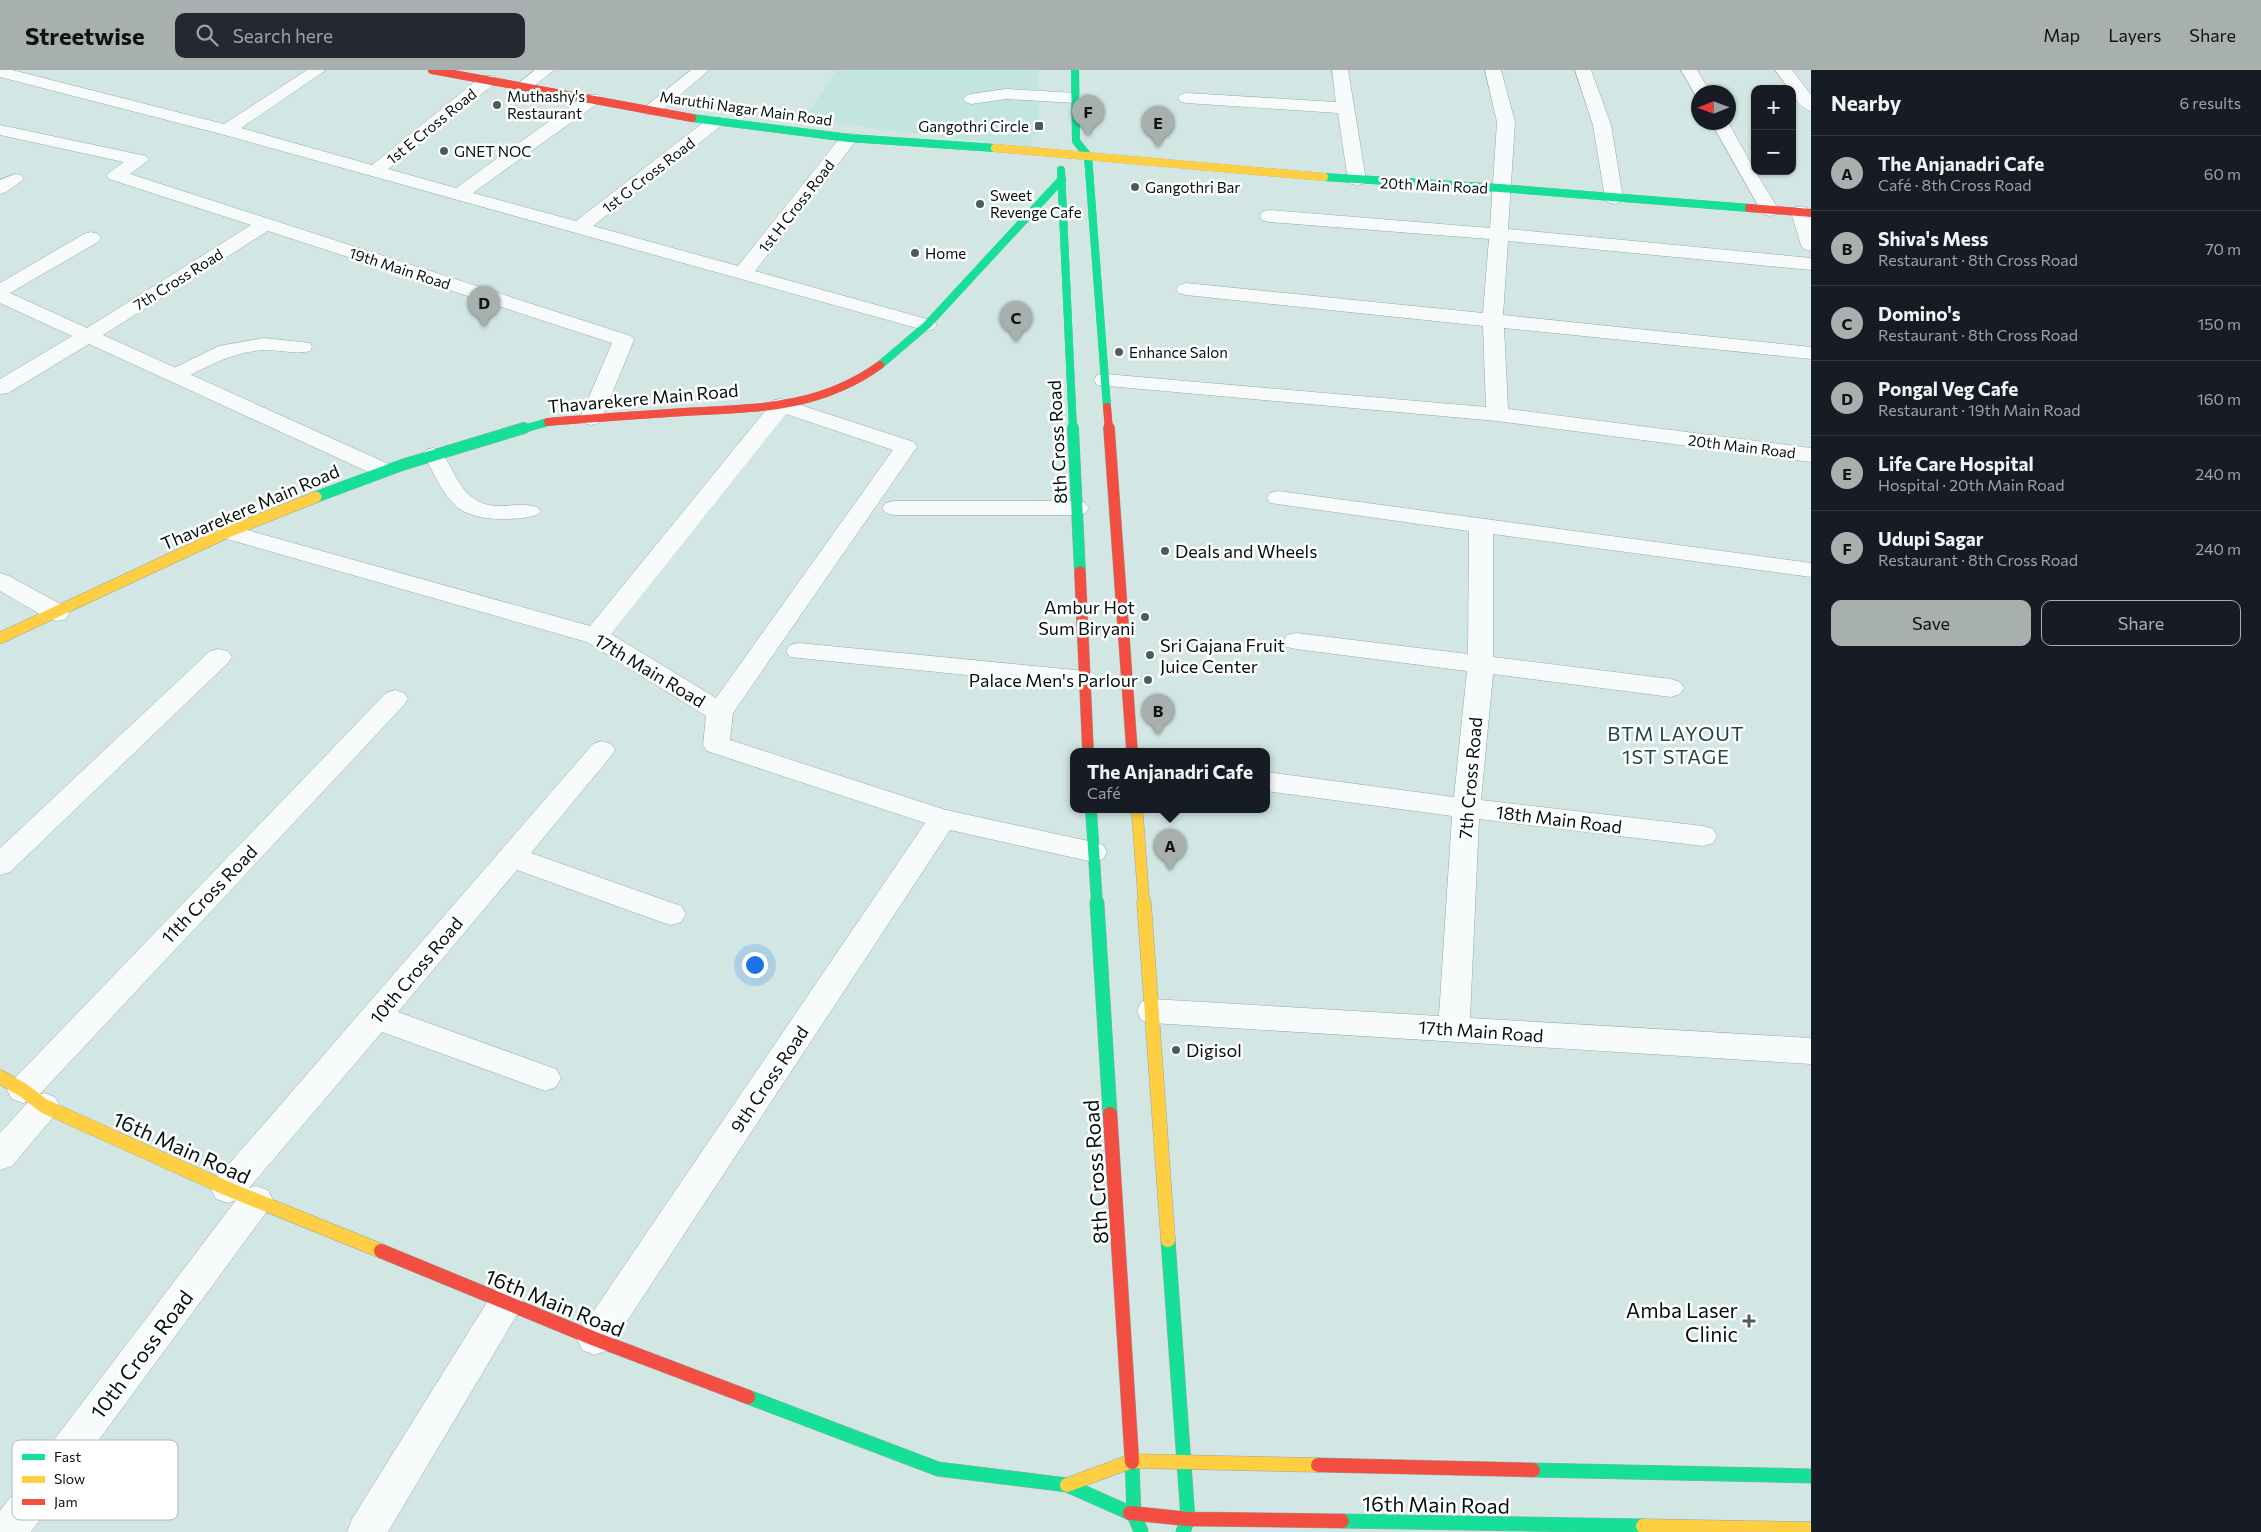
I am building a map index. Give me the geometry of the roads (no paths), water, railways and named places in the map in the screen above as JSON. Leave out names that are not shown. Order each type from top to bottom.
[{"type":"street","points":[[227,130],[318,70]]},
{"type":"street","name":"Maruthi Nagar Main Road","points":[[432,70],[715,122],[849,138],[1058,153]]},
{"type":"street","points":[[524,86],[546,70]]},
{"type":"street","points":[[652,110],[701,70]]},
{"type":"street","points":[[1075,70],[1076,141],[1088,156],[1132,748]]},
{"type":"street","points":[[1340,70],[1357,180]]},
{"type":"street","points":[[1492,70],[1506,122],[1492,319],[1497,414]]},
{"type":"street","points":[[1583,70],[1602,125],[1614,198]]},
{"type":"street","points":[[1689,70],[1698,85]]},
{"type":"street","points":[[1783,70],[1811,106]]},
{"type":"street","points":[[0,72],[227,130],[928,325]]},
{"type":"street","name":"1st E Cross Road","points":[[375,171],[488,80]]},
{"type":"street","points":[[1187,98],[1346,108]]},
{"type":"street","points":[[459,194],[592,99]]},
{"type":"street","name":"1st G Cross Road","points":[[580,227],[715,122]]},
{"type":"street","points":[[0,130],[140,160],[115,175],[268,223]]},
{"type":"street","points":[[1724,130],[1770,210]]},
{"type":"street","name":"1st H Cross Road","points":[[743,273],[849,138]]},
{"type":"street","points":[[1058,153],[1076,141]]},
{"type":"street","name":"20th Main Road","points":[[1058,153],[1357,180],[1500,188],[1805,212]]},
{"type":"street","name":"8th Cross Road","points":[[1058,153],[1062,179],[1088,748]]},
{"type":"street","name":"Thavarekere Main Road","points":[[0,638],[228,532],[382,470],[433,454],[548,422],[782,405],[827,395],[864,379],[928,325],[1062,179]]},
{"type":"street","points":[[1805,212],[1811,245]]},
{"type":"street","points":[[1269,216],[1498,234],[1811,264]]},
{"type":"street","name":"7th Cross Road","points":[[0,388],[89,335],[268,223]]},
{"type":"street","name":"19th Main Road","points":[[268,223],[624,340],[610,379],[591,418]]},
{"type":"street","points":[[0,291],[91,238]]},
{"type":"street","points":[[1186,289],[1811,353]]},
{"type":"street","points":[[0,296],[176,374],[382,470]]},
{"type":"street","name":"20th Main Road","points":[[1105,380],[1497,414],[1811,455]]},
{"type":"street","points":[[596,636],[782,405],[906,447],[720,712]]},
{"type":"street","points":[[1278,498],[1811,570]]},
{"type":"street","points":[[894,508],[1078,508]]},
{"type":"street","name":"7th Cross Road","points":[[1454,1030],[1466,808],[1480,682],[1481,526]]},
{"type":"street","name":"17th Main Road","points":[[228,532],[596,636],[720,712],[716,745],[943,819],[1093,852]]},
{"type":"street","points":[[0,581],[57,613]]},
{"type":"street","points":[[1296,641],[1671,688]]},
{"type":"street","points":[[799,652],[1085,679]]},
{"type":"street","points":[[0,866],[219,657]]},
{"type":"street","name":"11th Cross Road","points":[[0,1156],[22,1091],[395,699]]},
{"type":"street","name":"10th Cross Road","points":[[72,1440],[242,1194],[376,1017],[602,750]]},
{"type":"street","name":"18th Main Road","points":[[1270,782],[1466,808],[1703,836]]},
{"type":"street","name":"8th Cross Road","points":[[1091,813],[1134,1516],[1142,1532]]},
{"type":"street","points":[[1137,813],[1188,1519],[1183,1532]]},
{"type":"street","name":"9th Cross Road","points":[[595,1339],[943,819]]},
{"type":"street","points":[[510,857],[671,914]]},
{"type":"street","name":"17th Main Road","points":[[1152,1010],[1811,1051]]},
{"type":"street","points":[[376,1017],[546,1078]]},
{"type":"street","name":"16th Main Road","points":[[22,1091],[242,1194],[595,1339],[938,1469],[1066,1485],[1134,1516],[1188,1519],[1811,1529]]},
{"type":"street","points":[[366,1532],[506,1302]]},
{"type":"street","name":"16th Main Road","points":[[1066,1485],[1132,1461],[1811,1476]]},
{"type":"street","name":"10th Cross Road","points":[[8,1532],[16,1520]]},
{"type":"lane","points":[[971,99],[987,95],[1016,94],[1076,98]]},
{"type":"lane","points":[[176,374],[226,350],[243,346],[264,344],[302,347]]},
{"type":"lane","points":[[433,454],[460,499],[469,507],[500,512],[530,511]]},
{"type":"place","name":"Muthashy's Restaurant","points":[[497,105]]},
{"type":"place","name":"Gangothri Circle","points":[[1039,126]]},
{"type":"place","name":"Udupi Sagar","points":[[1088,136]]},
{"type":"place","name":"Life Care Hospital","points":[[1158,147]]},
{"type":"place","name":"GNET NOC","points":[[444,151]]},
{"type":"place","name":"Gangothri Bar","points":[[1135,187]]},
{"type":"place","name":"Sweet Revenge Cafe","points":[[980,204]]},
{"type":"place","name":"Home","points":[[915,253]]},
{"type":"place","name":"Pongal Veg Cafe","points":[[484,327]]},
{"type":"place","name":"Domino's","points":[[1016,342]]},
{"type":"place","name":"Enhance Salon","points":[[1119,352]]},
{"type":"place","name":"Deals and Wheels","points":[[1165,551]]},
{"type":"place","name":"Ambur Hot Sum Biryani","points":[[1145,617]]},
{"type":"place","name":"Sri Gajana Fruit Juice Center","points":[[1150,655]]},
{"type":"place","name":"Palace Men's Parlour","points":[[1148,680]]},
{"type":"place","name":"Shiva's Mess","points":[[1158,735]]},
{"type":"place","name":"The Anjanadri Cafe","points":[[1170,870]]},
{"type":"place","name":"Digisol","points":[[1176,1050]]},
{"type":"place","name":"Amba Laser Clinic","points":[[1749,1321]]},
{"type":"district","name":"BTM LAYOUT 1ST STAGE","points":[[1676,744]]}]
